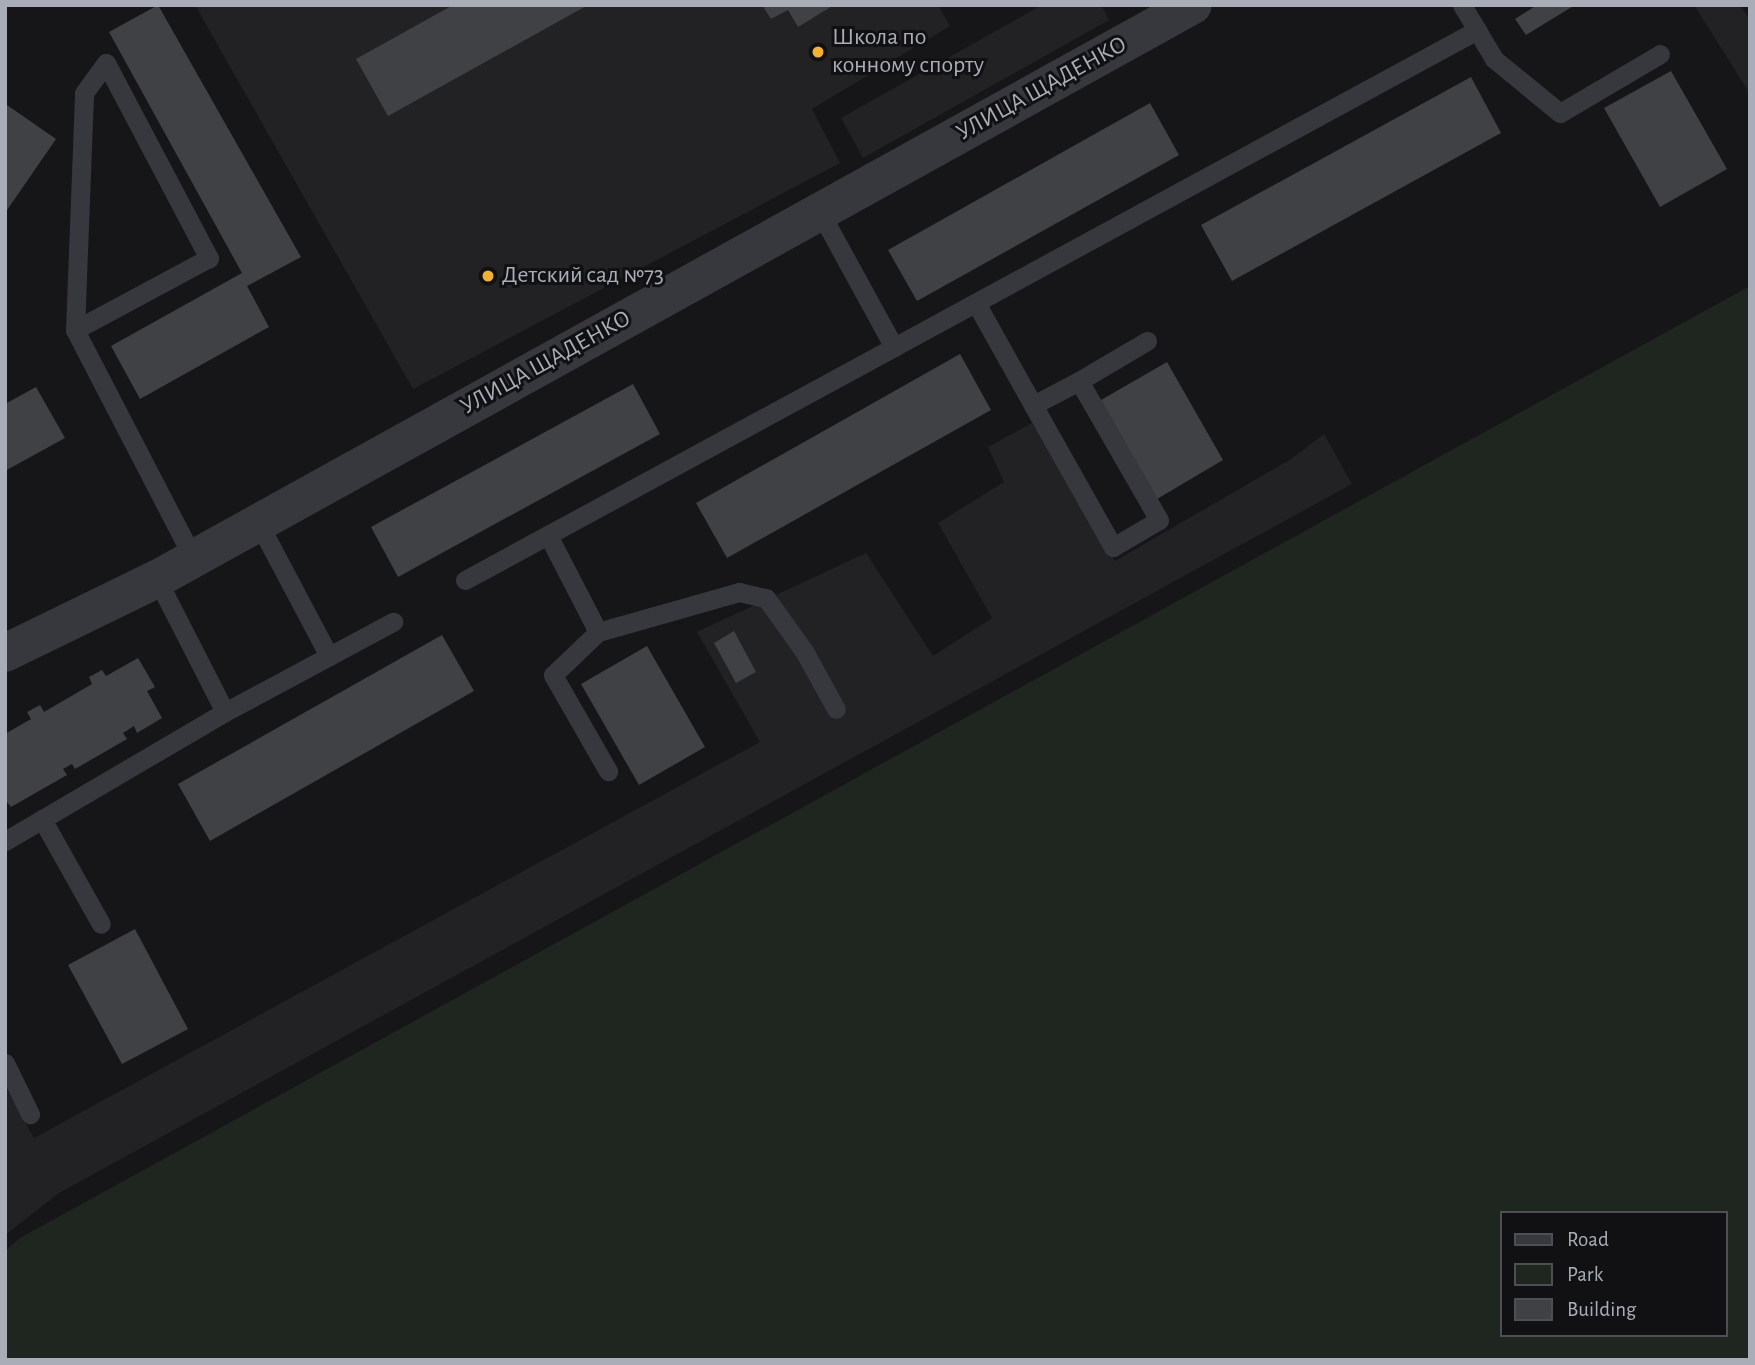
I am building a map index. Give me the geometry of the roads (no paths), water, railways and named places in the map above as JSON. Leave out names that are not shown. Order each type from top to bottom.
[{"type":"street","name":"УЛИЦА ЩАДЕНКО","points":[[5,653],[157,579],[1193,5]]},
{"type":"lane","points":[[1462,5],[1494,59],[1560,113],[1660,54]]},
{"type":"lane","points":[[465,580],[1477,30]]},
{"type":"lane","points":[[75,330],[209,258],[106,63],[84,93],[75,330],[193,558]]},
{"type":"lane","points":[[821,212],[894,347]]},
{"type":"lane","points":[[976,303],[1113,547],[1159,520],[1079,380]]},
{"type":"lane","points":[[1033,405],[1147,341]]},
{"type":"lane","points":[[258,522],[329,656]]},
{"type":"lane","points":[[548,535],[598,632]]},
{"type":"lane","points":[[157,579],[225,712]]},
{"type":"lane","points":[[608,771],[553,675],[598,632],[739,592],[766,598],[804,651],[836,709]]},
{"type":"lane","points":[[5,841],[225,712],[393,622]]},
{"type":"lane","points":[[42,820],[101,923]]},
{"type":"lane","points":[[5,1063],[30,1114]]},
{"type":"place","name":"Школа по конному спорту","points":[[818,52]]},
{"type":"place","name":"Детский сад №73","points":[[488,276]]}]
